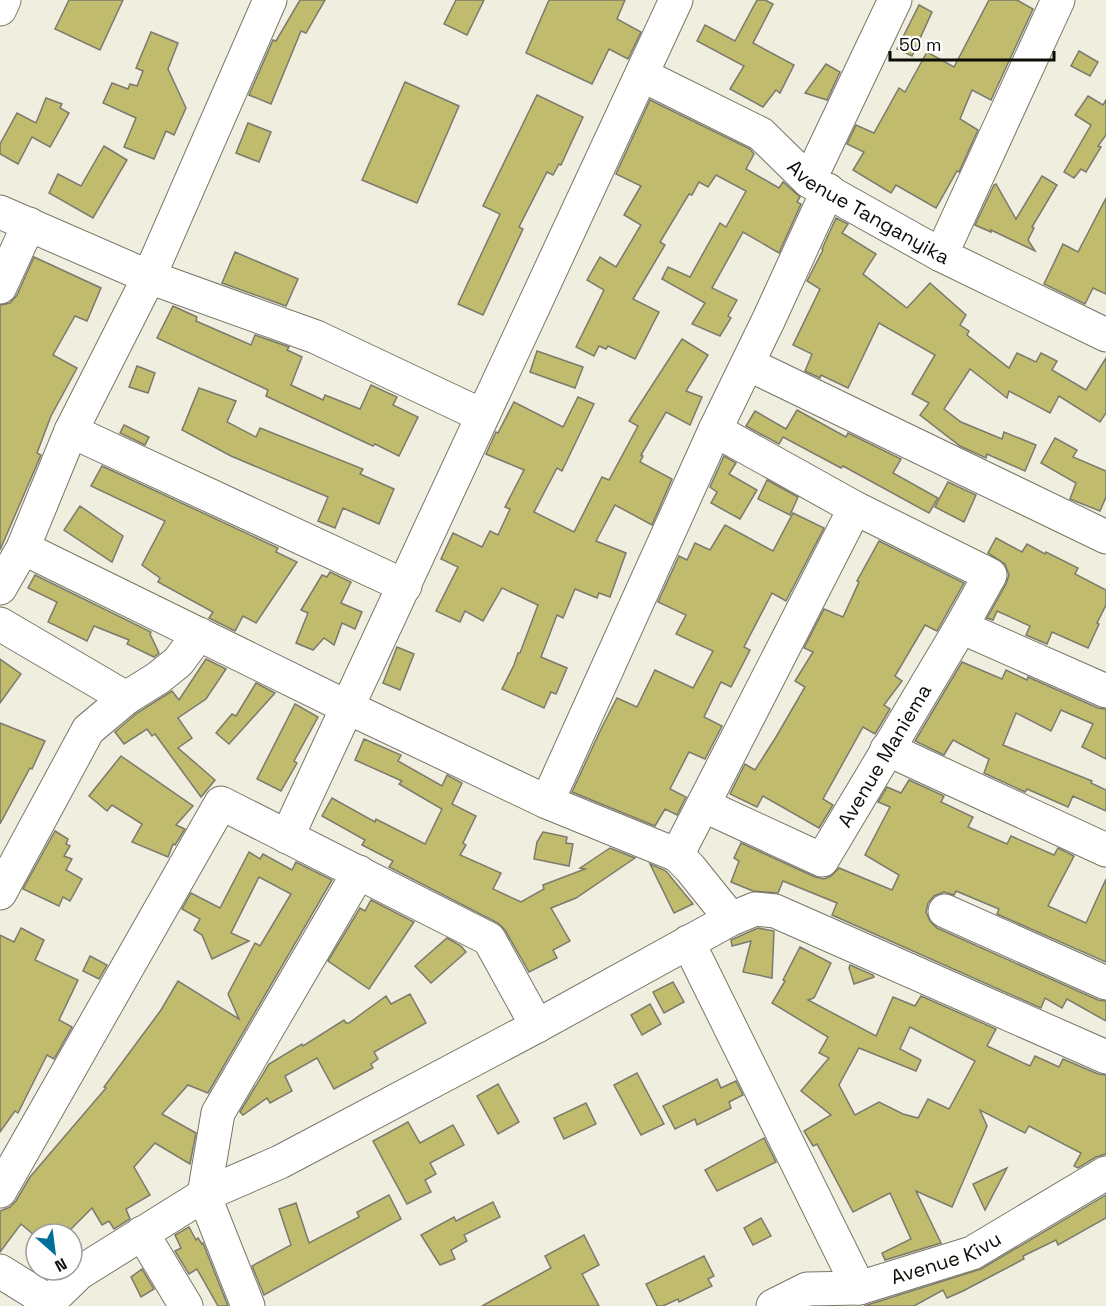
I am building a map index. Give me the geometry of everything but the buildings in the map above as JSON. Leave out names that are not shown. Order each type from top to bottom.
[{"type":"street","points":[[0,9],[4,0]]},
{"type":"street","points":[[0,588],[23,548],[71,431],[149,278],[270,0]]},
{"type":"street","points":[[287,837],[349,708],[482,415],[676,0]]},
{"type":"street","points":[[547,802],[715,430],[748,364],[895,0]]},
{"type":"street","points":[[941,255],[1059,0]]},
{"type":"street","name":"Avenue Tanganyika","points":[[642,75],[761,134],[819,185],[941,255],[1106,335]]},
{"type":"street","points":[[0,287],[14,218],[149,278],[316,337],[482,415]]},
{"type":"street","points":[[748,364],[1106,537]]},
{"type":"street","points":[[677,855],[855,508],[715,430]]},
{"type":"street","points":[[71,431],[405,586]]},
{"type":"street","name":"Avenue Maniema","points":[[703,805],[822,860],[990,575],[855,508]]},
{"type":"street","points":[[23,548],[547,802],[677,855],[731,919]]},
{"type":"street","points":[[0,624],[126,698]]},
{"type":"street","points":[[961,627],[1106,691]]},
{"type":"street","points":[[0,893],[88,730],[126,698],[158,678],[177,662],[199,634]]},
{"type":"street","points":[[887,749],[1106,849]]},
{"type":"street","points":[[0,1191],[221,803],[489,939],[537,1026]]},
{"type":"street","points":[[248,1306],[204,1195],[218,1113],[359,872]]},
{"type":"street","points":[[0,1271],[47,1303],[79,1273],[204,1195],[280,1162],[537,1026],[731,919],[755,909],[775,911],[1106,1057]]},
{"type":"street","points":[[945,911],[1106,983]]},
{"type":"street","points":[[688,942],[859,1288]]},
{"type":"street","name":"Avenue Kivu","points":[[773,1306],[807,1289],[859,1288],[972,1253],[1106,1173]]},
{"type":"street","points":[[142,1233],[186,1306]]}]
